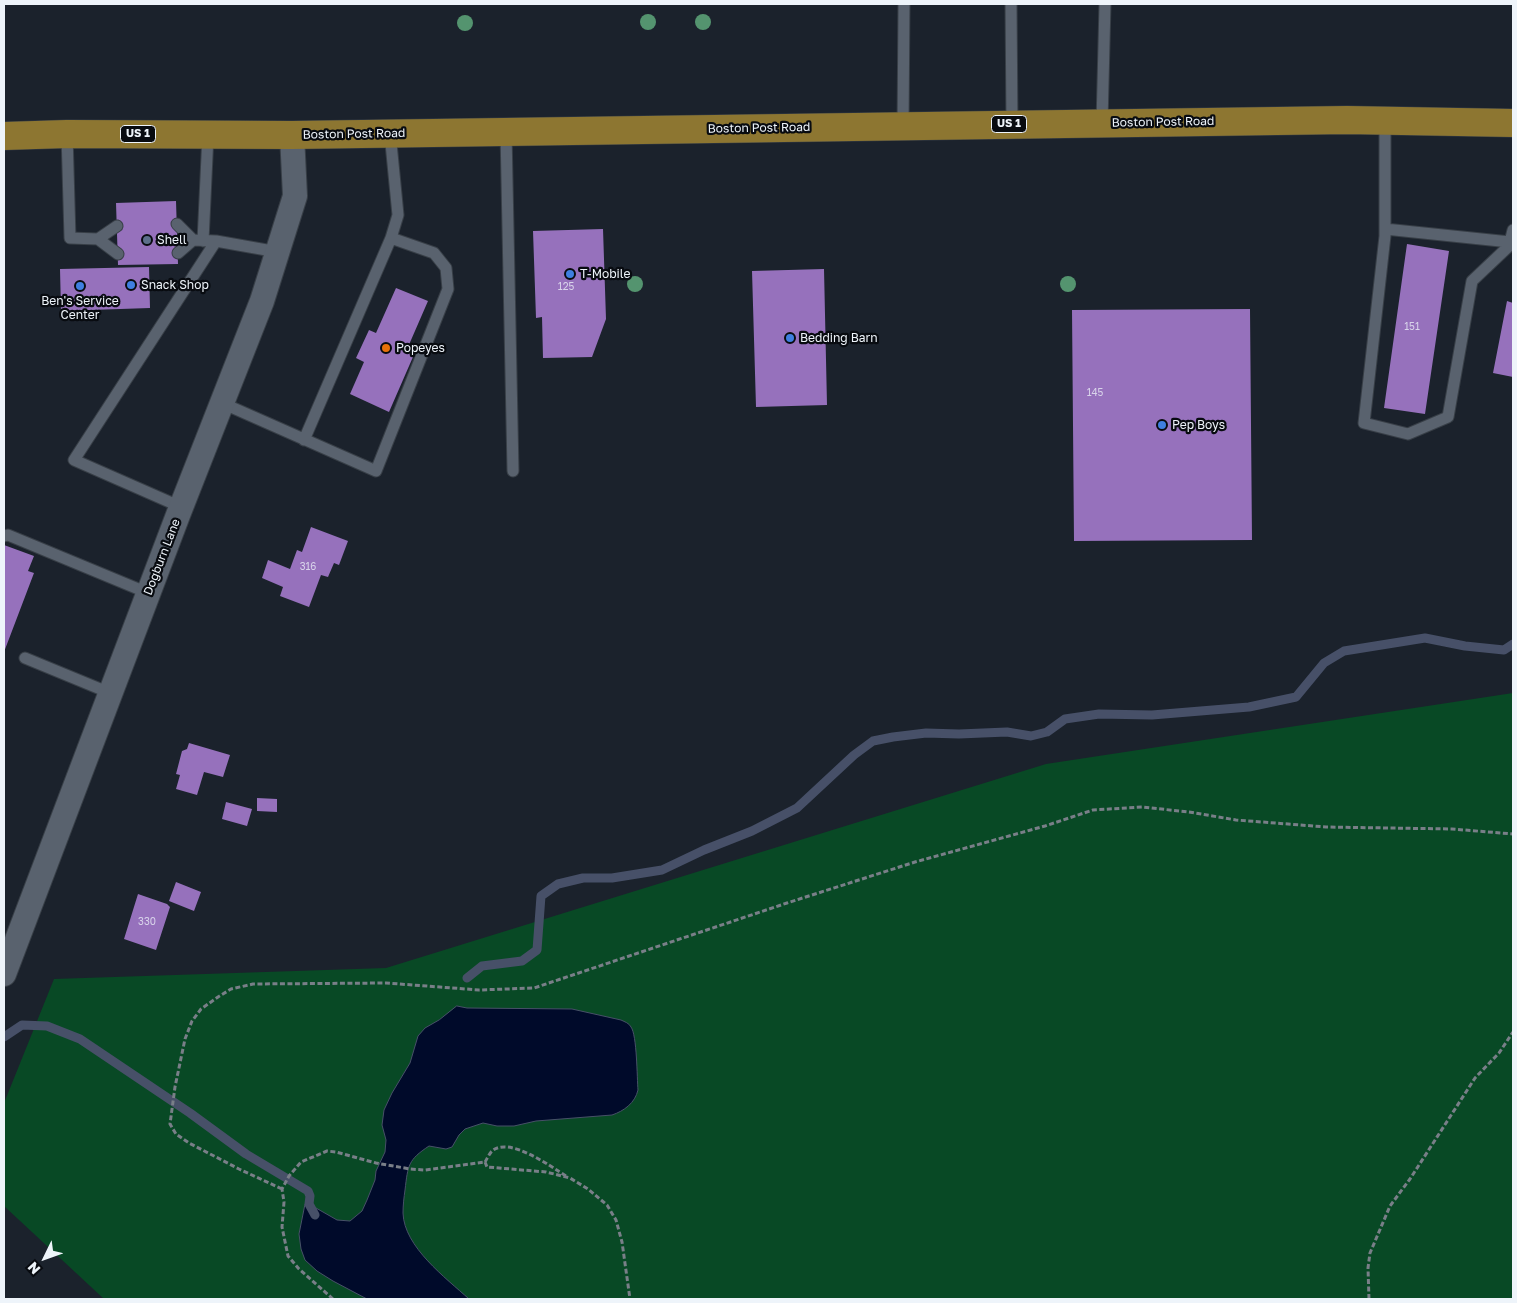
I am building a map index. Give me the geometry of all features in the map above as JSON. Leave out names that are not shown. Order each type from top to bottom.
[{"type":"main road","name":"Boston Post Road","points":[[4,136],[67,134],[292,135],[1102,122],[1385,121],[1513,123]]},
{"type":"street","name":"Dogburn Lane","points":[[4,974],[110,693],[262,301],[295,196],[292,135]]},
{"type":"lane","points":[[902,126],[904,4]]},
{"type":"lane","points":[[1011,4],[1012,124]]},
{"type":"lane","points":[[1102,122],[1105,4]]},
{"type":"lane","points":[[1385,121],[1385,229],[1364,423],[1408,434],[1448,418],[1472,281],[1509,246],[1513,230]]},
{"type":"lane","points":[[506,132],[513,471]]},
{"type":"lane","points":[[304,440],[391,238],[398,215],[390,133]]},
{"type":"lane","points":[[67,134],[70,238],[98,239],[118,254]]},
{"type":"lane","points":[[198,240],[208,135]]},
{"type":"lane","points":[[177,224],[198,240],[278,252]]},
{"type":"lane","points":[[98,239],[117,226]]},
{"type":"lane","points":[[1385,229],[1510,242]]},
{"type":"lane","points":[[222,404],[376,471],[448,289],[446,268],[434,253],[391,238]]},
{"type":"lane","points":[[178,253],[198,240]]},
{"type":"lane","points":[[182,507],[74,460],[216,242]]},
{"type":"lane","points":[[4,536],[148,594]]},
{"type":"lane","points":[[25,658],[110,693]]},
{"type":"path","points":[[282,1188],[239,1169],[176,1134],[170,1124],[171,1108],[185,1039],[192,1021],[201,1009],[230,990],[253,984],[318,983],[386,983],[479,990],[534,988],[787,902],[915,862],[1045,826],[1093,810],[1142,807],[1236,820],[1326,827],[1442,829],[1513,834]]},
{"type":"path","points":[[1369,1299],[1368,1268],[1370,1253],[1390,1206],[1410,1179],[1475,1078],[1499,1053],[1513,1032]]},
{"type":"path","points":[[333,1299],[299,1269],[288,1256],[282,1227],[284,1202],[282,1188],[301,1162],[327,1151],[376,1163],[425,1170],[485,1162],[492,1151],[502,1147],[517,1149],[534,1157],[588,1189],[607,1205],[616,1220],[622,1242],[630,1299]]},
{"type":"path","points":[[485,1162],[488,1167],[546,1172],[570,1178]]},
{"type":"green space","points":[[1513,693],[1513,1299],[104,1299],[4,1206],[4,1103],[54,979],[386,968],[1046,764]]},
{"type":"water","points":[[457,1006],[467,1008],[572,1009],[624,1021],[631,1027],[633,1032],[637,1095],[628,1106],[612,1115],[536,1121],[514,1126],[497,1126],[483,1123],[465,1129],[452,1147],[446,1149],[429,1146],[422,1151],[413,1159],[408,1169],[403,1210],[405,1226],[418,1250],[438,1272],[469,1299],[367,1299],[317,1271],[305,1260],[299,1234],[305,1204],[309,1204],[337,1220],[350,1221],[362,1211],[385,1152],[386,1140],[382,1125],[384,1110],[410,1063],[418,1036],[425,1028]]},
{"type":"building","name":"Shell","points":[[176,201],[178,264],[118,265],[116,203]]},
{"type":"building","name":"T-Mobile","points":[[603,229],[606,319],[592,357],[543,358],[542,317],[536,318],[533,231]]},
{"type":"building","points":[[1407,244],[1449,251],[1425,414],[1384,408]]},
{"type":"building","points":[[149,267],[150,308],[61,311],[60,269]]},
{"type":"building","name":"Bedding Barn","points":[[824,269],[827,405],[756,407],[752,271]]},
{"type":"building","name":"Popeyes","points":[[396,288],[428,301],[408,347],[416,350],[389,412],[350,394],[364,362],[356,358],[369,330],[376,333]]},
{"type":"building","points":[[1507,301],[1513,303],[1513,377],[1493,373]]},
{"type":"building","name":"Pep Boys","points":[[1250,309],[1252,540],[1074,541],[1072,310]]},
{"type":"building","points":[[311,527],[348,541],[339,565],[334,563],[328,577],[321,575],[309,607],[280,596],[283,587],[262,578],[268,560],[290,569],[297,550],[302,552]]},
{"type":"building","points":[[4,545],[34,556],[28,571],[34,573],[4,652]]},
{"type":"building","points":[[189,743],[230,755],[223,777],[204,772],[197,795],[176,789],[180,775],[176,774],[182,751],[187,749]]},
{"type":"building","points":[[257,798],[277,799],[277,812],[257,811]]},
{"type":"building","points":[[226,802],[252,809],[247,826],[222,819]]},
{"type":"building","points":[[176,882],[201,892],[194,911],[169,901]]},
{"type":"building","points":[[138,894],[167,904],[170,907],[156,950],[124,939]]},
{"type":"waterway","points":[[467,978],[482,966],[522,961],[537,950],[541,896],[558,884],[583,878],[612,878],[662,870],[704,850],[752,831],[797,808],[854,755],[873,741],[926,733],[1007,732],[1031,736],[1047,732],[1065,719],[1099,714],[1152,715],[1249,707],[1296,697],[1324,663],[1344,651],[1425,638],[1465,646],[1504,650],[1513,644]]},
{"type":"waterway","points":[[4,1037],[22,1025],[47,1026],[80,1039],[190,1113],[246,1154],[308,1191],[310,1196],[309,1204],[315,1215]]},
{"type":"place","name":"Shell","points":[[147,240]]},
{"type":"place","name":"T-Mobile","points":[[570,274]]},
{"type":"place","name":"Snack Shop","points":[[131,285]]},
{"type":"place","name":"Ben's Service Center","points":[[80,286]]},
{"type":"place","name":"Bedding Barn","points":[[790,338]]},
{"type":"place","name":"Popeyes","points":[[386,348]]},
{"type":"place","name":"Pep Boys","points":[[1162,425]]}]
